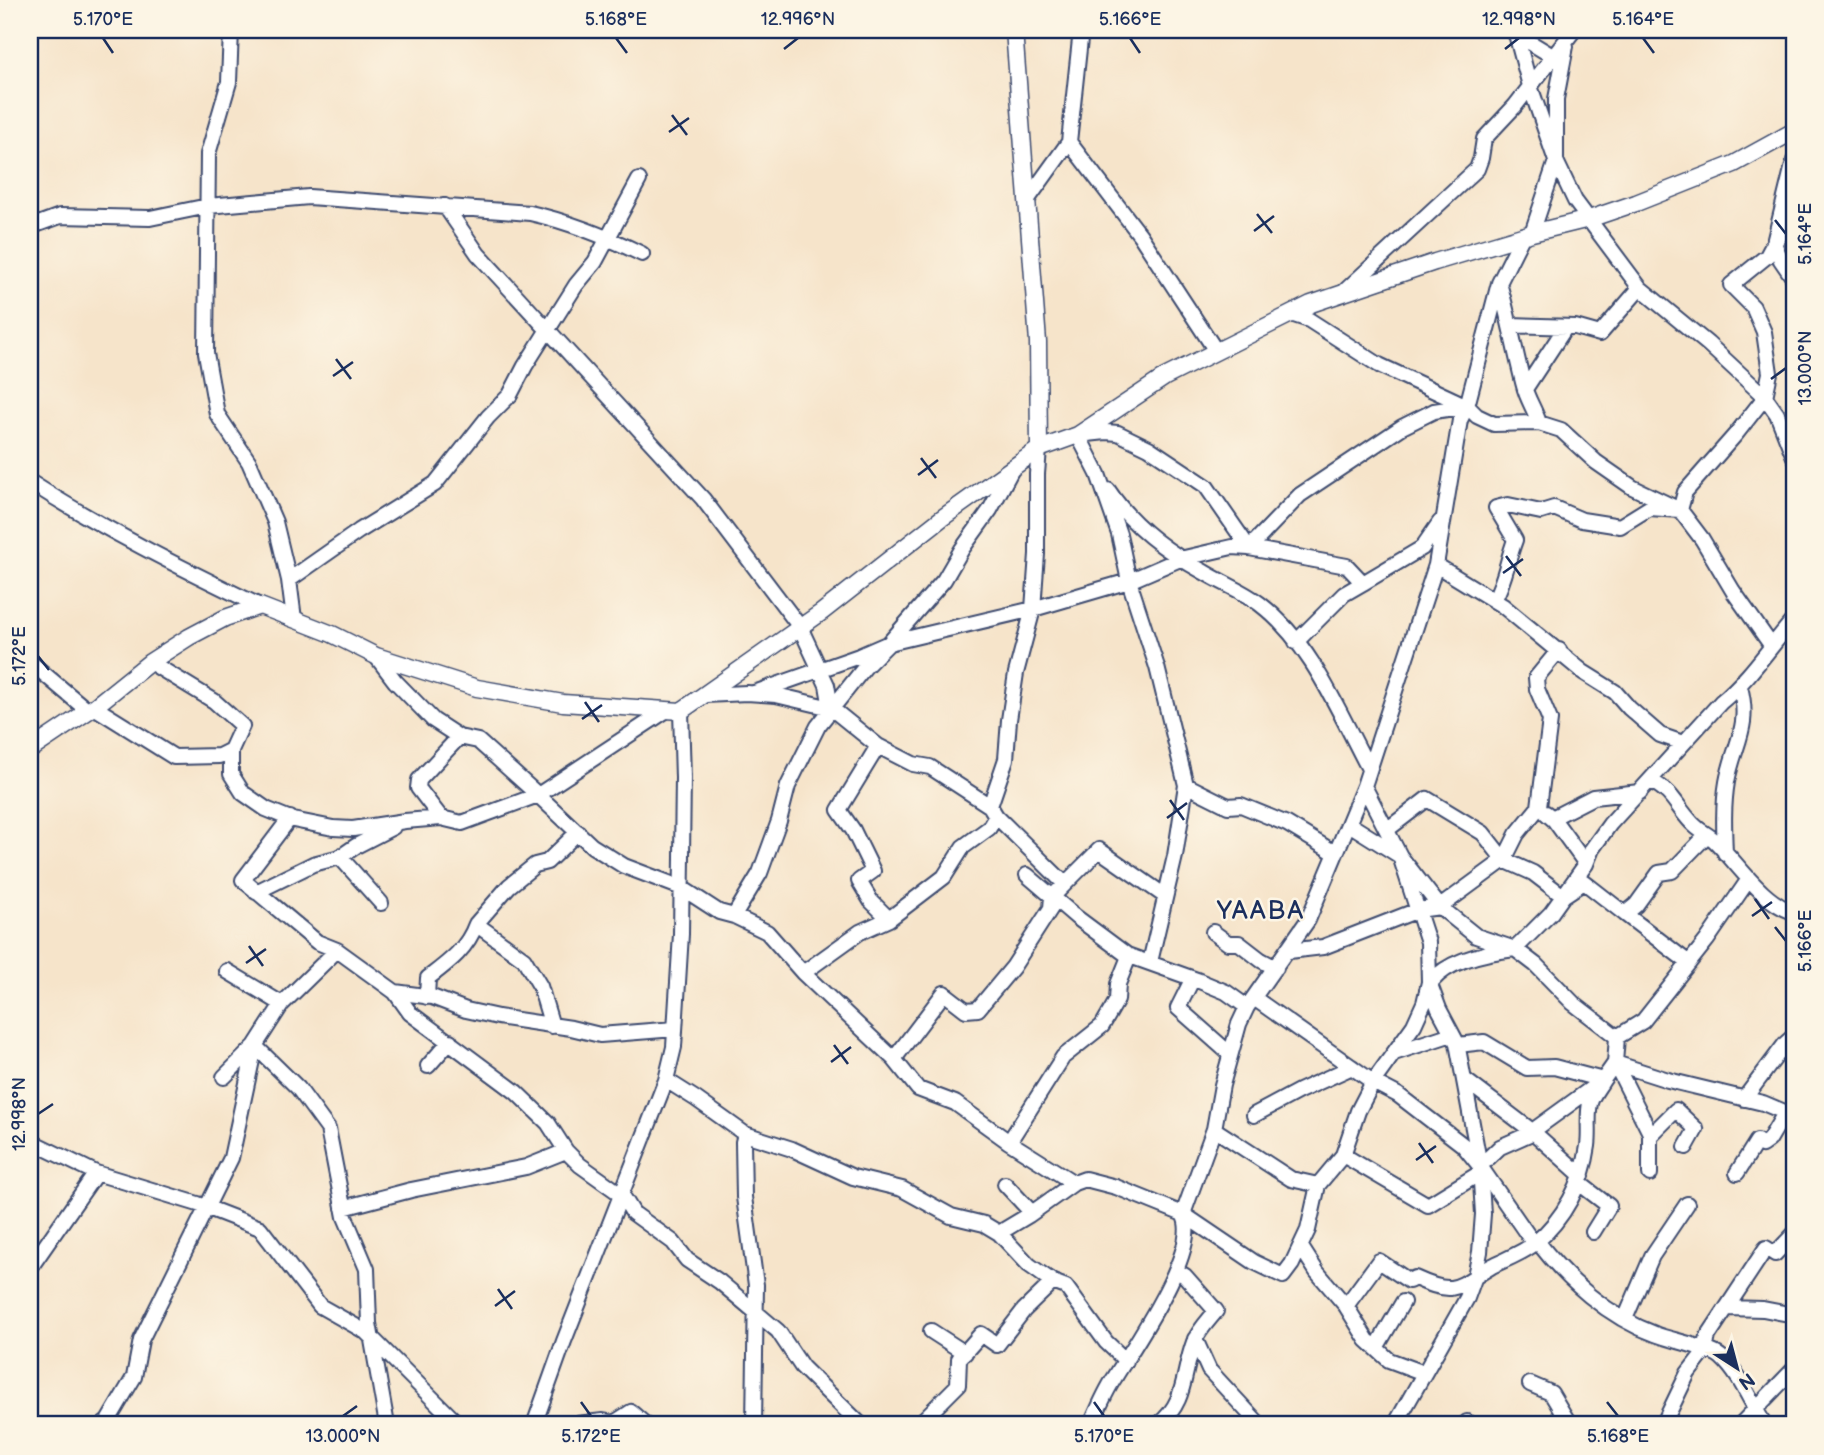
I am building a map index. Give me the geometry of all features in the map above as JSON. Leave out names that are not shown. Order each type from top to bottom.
[{"type":"street","points":[[231,30],[229,82],[208,154],[206,353],[217,414],[249,462],[275,522],[289,580],[294,619]]},
{"type":"street","points":[[803,973],[860,932],[889,919],[944,877],[963,847],[989,828],[1006,758],[1016,673],[1033,609],[1040,449],[1038,342],[1014,30]]},
{"type":"street","points":[[1028,198],[1069,142],[1081,30]]},
{"type":"street","points":[[1512,32],[1555,57]]},
{"type":"street","points":[[1512,32],[1556,161],[1575,201],[1640,288],[1708,344],[1765,397],[1789,428],[1794,457]]},
{"type":"street","points":[[1346,290],[1477,169],[1484,139],[1555,57],[1570,32]]},
{"type":"street","points":[[1091,1425],[1115,1377],[1177,1271],[1185,1247],[1187,1222],[1183,1214],[1214,1129],[1239,1024],[1251,1002],[1308,920],[1349,824],[1402,673],[1436,565],[1460,420],[1467,406],[1499,283],[1527,235],[1556,161],[1556,99],[1570,32]]},
{"type":"street","points":[[150,662],[214,701],[243,726],[231,750],[231,774],[243,793],[266,809],[290,818],[333,828],[353,829],[440,818],[462,823],[538,795],[674,710],[705,695],[942,518],[1040,449],[1078,435],[1165,377],[1291,314],[1346,290],[1636,203],[1734,164],[1794,131]]},
{"type":"street","points":[[1069,142],[1139,235],[1216,351]]},
{"type":"street","points":[[1794,160],[1774,243],[1781,260],[1794,279]]},
{"type":"street","points":[[289,580],[359,531],[435,485],[488,416],[510,395],[576,285],[595,262],[639,180]]},
{"type":"street","points":[[30,227],[60,216],[150,218],[208,206],[309,197],[530,213],[565,221],[609,237],[642,254]]},
{"type":"street","points":[[445,206],[478,254],[703,499],[800,626],[821,669],[831,708]]},
{"type":"street","points":[[1680,510],[1685,492],[1736,435],[1765,397],[1770,373],[1764,332],[1753,307],[1731,285],[1767,256],[1794,218]]},
{"type":"street","points":[[1499,283],[1525,389],[1539,422]]},
{"type":"street","points":[[1511,325],[1574,327],[1600,334],[1640,288]]},
{"type":"street","points":[[1291,314],[1309,320],[1380,365],[1467,406],[1477,416],[1494,424],[1539,422],[1561,430],[1596,462],[1632,487],[1680,510],[1702,538],[1733,591],[1771,645]]},
{"type":"street","points":[[1525,389],[1565,328]]},
{"type":"street","points":[[1250,548],[1300,495],[1402,427],[1434,411],[1467,406]]},
{"type":"street","points":[[1078,435],[1118,433],[1149,448],[1206,486],[1250,548]]},
{"type":"street","points":[[1078,435],[1114,499],[1155,541],[1181,559],[1259,603],[1286,628],[1320,676],[1368,767]]},
{"type":"street","points":[[734,916],[761,873],[788,786],[801,757],[831,708],[944,580],[990,510],[1012,469]]},
{"type":"street","points":[[1098,474],[1119,534],[1129,581],[1157,667],[1186,785],[1183,816],[1150,962]]},
{"type":"street","points":[[30,482],[75,511],[176,566],[376,656],[477,688],[563,703],[674,710]]},
{"type":"street","points":[[1494,600],[1506,577],[1506,568],[1515,540],[1496,508],[1508,505],[1541,512],[1553,509],[1582,520],[1620,526],[1649,508],[1680,510]]},
{"type":"street","points":[[1296,642],[1344,594],[1423,548],[1443,518]]},
{"type":"street","points":[[754,694],[889,643],[1033,609],[1129,581],[1181,559],[1232,547],[1347,566],[1363,583]]},
{"type":"street","points":[[1436,565],[1494,600],[1583,671],[1615,692],[1660,735],[1683,743]]},
{"type":"street","points":[[30,750],[150,662],[225,618],[260,606]]},
{"type":"street","points":[[999,1233],[1074,1183],[1085,1179],[1116,1187],[1183,1214],[1254,1262],[1283,1276],[1308,1230],[1318,1185],[1343,1155],[1358,1111],[1373,1082],[1414,1025],[1430,983],[1444,969],[1498,951],[1515,949],[1551,913],[1611,824],[1721,702],[1740,687],[1794,619]]},
{"type":"street","points":[[1289,951],[1323,947],[1418,910],[1440,907],[1504,860],[1517,834],[1539,807],[1550,720],[1536,678],[1559,650]]},
{"type":"street","points":[[376,656],[420,709],[459,737],[478,741],[592,846],[624,866],[682,888],[719,912],[767,932],[803,973],[894,1059],[918,1089],[955,1103],[1009,1142],[1074,1183]]},
{"type":"street","points":[[30,662],[90,708],[174,757],[219,756],[231,750]]},
{"type":"street","points":[[1725,853],[1724,805],[1727,783],[1745,716],[1740,687]]},
{"type":"street","points":[[705,695],[776,695],[831,708],[877,747],[913,764],[930,767],[993,811],[1065,884]]},
{"type":"street","points":[[534,1425],[666,1080],[674,1047],[682,888],[674,710]]},
{"type":"street","points":[[440,818],[418,788],[419,780],[459,737]]},
{"type":"street","points":[[877,747],[839,810],[853,830],[873,870],[859,881],[871,901],[889,919]]},
{"type":"street","points":[[1651,781],[1669,792],[1693,825],[1707,835],[1749,879],[1785,909],[1794,912]]},
{"type":"street","points":[[1186,785],[1228,806],[1241,805],[1287,824],[1335,853]]},
{"type":"street","points":[[1363,786],[1388,829],[1428,942],[1430,983],[1438,1009],[1455,1040],[1465,1080],[1480,1170],[1483,1214],[1480,1252],[1475,1276],[1466,1298],[1395,1425]]},
{"type":"street","points":[[1552,818],[1593,797],[1640,792]]},
{"type":"street","points":[[1388,829],[1427,799],[1483,833],[1504,860],[1533,873],[1563,896]]},
{"type":"street","points":[[1539,807],[1552,818],[1586,864]]},
{"type":"street","points":[[290,818],[243,880],[317,942],[337,950],[395,992],[410,1013],[516,1092],[548,1123],[566,1151],[580,1165],[622,1195],[633,1213],[673,1242],[687,1260],[720,1282],[778,1331],[802,1367],[861,1425]]},
{"type":"street","points":[[256,892],[313,864],[340,858],[356,846],[405,821]]},
{"type":"street","points":[[1349,824],[1399,856],[1440,907],[1476,936],[1515,949],[1536,965],[1573,1003],[1617,1037]]},
{"type":"street","points":[[427,997],[428,978],[470,941],[476,924],[509,886],[535,865],[547,862],[578,832]]},
{"type":"street","points":[[1625,914],[1636,905],[1659,873],[1672,871],[1707,835]]},
{"type":"street","points":[[894,1059],[944,993],[966,1010],[978,1009],[1013,967],[1051,908],[1052,897],[1099,850],[1165,896]]},
{"type":"street","points":[[340,858],[381,902]]},
{"type":"street","points":[[1027,875],[1100,937],[1127,955],[1251,1002],[1373,1082],[1398,1095],[1462,1145],[1536,1243],[1594,1301],[1646,1331],[1720,1356],[1744,1388],[1765,1425]]},
{"type":"street","points":[[1617,1037],[1643,1021],[1689,963],[1749,879]]},
{"type":"street","points":[[1563,896],[1584,882],[1689,963]]},
{"type":"street","points":[[476,924],[524,959],[540,986],[552,1026]]},
{"type":"street","points":[[1213,932],[1228,943],[1239,943],[1276,968]]},
{"type":"street","points":[[224,1077],[255,1046],[282,1004],[337,950]]},
{"type":"street","points":[[1009,1142],[1063,1057],[1102,1026],[1117,1000],[1118,984],[1128,959],[1127,955]]},
{"type":"street","points":[[227,971],[282,1004]]},
{"type":"street","points":[[1192,980],[1178,1008],[1230,1054]]},
{"type":"street","points":[[395,992],[427,997],[466,1010],[600,1035],[675,1029]]},
{"type":"street","points":[[1744,1099],[1794,1036]]},
{"type":"street","points":[[1346,1306],[1379,1261],[1409,1281],[1415,1278],[1437,1288],[1458,1289],[1475,1276],[1536,1243],[1559,1217],[1580,1180],[1588,1147],[1591,1101],[1615,1063],[1617,1037]]},
{"type":"street","points":[[1394,1053],[1455,1040],[1484,1042],[1527,1068],[1554,1067],[1603,1080]]},
{"type":"street","points":[[428,1066],[450,1041]]},
{"type":"street","points":[[103,1425],[134,1377],[141,1340],[231,1158],[255,1046]]},
{"type":"street","points":[[255,1046],[298,1088],[328,1129],[343,1209],[367,1269],[372,1336],[387,1425]]},
{"type":"street","points":[[1615,1063],[1668,1080],[1763,1103],[1790,1114],[1769,1140],[1762,1145],[1757,1141],[1737,1173]]},
{"type":"street","points":[[1615,1063],[1650,1136],[1650,1174]]},
{"type":"street","points":[[1254,1115],[1352,1067]]},
{"type":"street","points":[[666,1080],[745,1134],[792,1149],[853,1177],[902,1189],[951,1216],[984,1224],[999,1233],[1029,1265],[1053,1282],[1066,1287],[1106,1342],[1126,1361]]},
{"type":"street","points":[[1465,1080],[1532,1131],[1609,1206],[1593,1232]]},
{"type":"street","points":[[1343,1155],[1428,1205],[1480,1170],[1500,1147],[1532,1131],[1603,1080]]},
{"type":"street","points":[[1650,1136],[1676,1110],[1696,1129],[1686,1147]]},
{"type":"street","points":[[1214,1129],[1291,1179],[1318,1185]]},
{"type":"street","points":[[745,1134],[744,1197],[754,1262],[757,1315],[754,1425]]},
{"type":"street","points":[[30,1141],[96,1173],[206,1207],[260,1228],[320,1306],[372,1336],[459,1425]]},
{"type":"street","points":[[343,1209],[411,1190],[526,1167],[566,1151]]},
{"type":"street","points":[[30,1268],[96,1173]]},
{"type":"street","points":[[1005,1184],[1032,1213]]},
{"type":"street","points":[[1625,1319],[1652,1256],[1687,1204]]},
{"type":"street","points":[[1663,1425],[1688,1373],[1705,1350],[1708,1336],[1766,1248],[1775,1254],[1794,1234]]},
{"type":"street","points":[[1301,1247],[1317,1272],[1346,1306],[1367,1339],[1389,1360],[1424,1373]]},
{"type":"street","points":[[1158,1425],[1170,1415],[1180,1398],[1195,1339],[1216,1311],[1185,1276],[1177,1271]]},
{"type":"street","points":[[918,1425],[958,1385],[959,1359],[981,1334],[997,1345],[1024,1310],[1053,1282]]},
{"type":"street","points":[[1376,1348],[1403,1301]]},
{"type":"street","points":[[1727,1308],[1763,1309],[1794,1315]]},
{"type":"street","points":[[930,1331],[965,1353]]},
{"type":"street","points":[[1195,1339],[1209,1370],[1260,1425]]},
{"type":"street","points":[[1740,1425],[1794,1369]]},
{"type":"street","points":[[1531,1384],[1551,1393],[1570,1425]]},
{"type":"street","points":[[569,1425],[603,1421],[614,1423],[631,1412],[646,1425]]},
{"type":"district","name":"YAABA","points":[[1261,911]]}]
